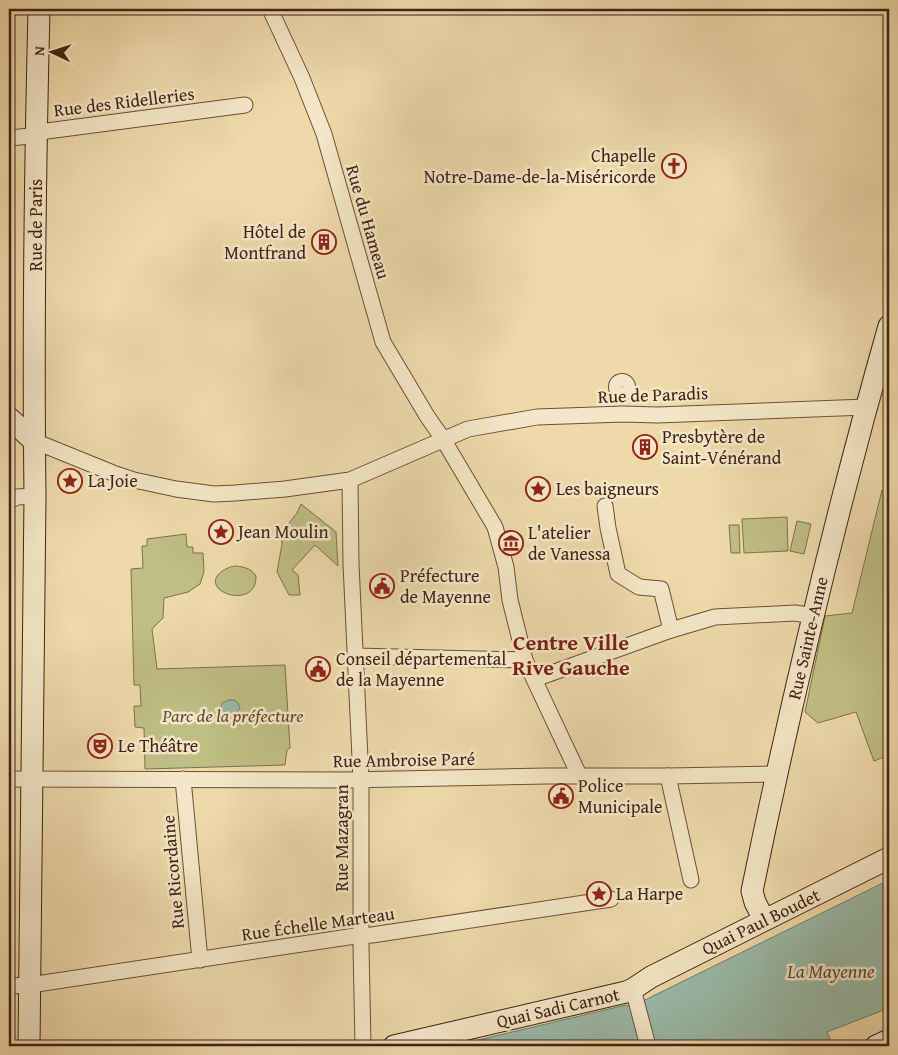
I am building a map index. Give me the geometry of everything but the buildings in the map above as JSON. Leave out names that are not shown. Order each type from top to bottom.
[{"type":"street","name":"Rue de Paris","points":[[30,1046],[36,134],[39,9]]},
{"type":"street","name":"Rue du Hameau","points":[[270,9],[302,78],[324,134],[384,342],[495,527],[506,568],[510,600],[525,660],[579,775]]},
{"type":"street","name":"Rue des Ridelleries","points":[[9,138],[47,131],[244,105]]},
{"type":"street","name":"Rue Sainte-Anne","points":[[764,920],[752,891],[776,774],[813,616],[866,407],[885,355],[889,326]]},
{"type":"street","points":[[621,392],[623,414]]},
{"type":"street","name":"Rue de Paradis","points":[[34,441],[134,480],[176,489],[214,494],[286,489],[350,480],[468,429],[537,417],[866,407]]},
{"type":"street","points":[[9,418],[34,441]]},
{"type":"street","points":[[9,438],[34,441]]},
{"type":"street","name":"Rue Mazagran","points":[[350,480],[351,564],[361,780],[363,1046]]},
{"type":"street","points":[[9,501],[17,497],[35,496]]},
{"type":"street","points":[[605,506],[618,574],[639,587],[661,589],[671,630]]},
{"type":"street","points":[[534,679],[671,630],[715,618],[795,613],[813,616]]},
{"type":"street","points":[[355,656],[525,660]]},
{"type":"street","name":"Rue Ambroise Paré","points":[[9,779],[361,780],[579,775],[776,774]]},
{"type":"street","points":[[668,776],[691,880]]},
{"type":"street","name":"Rue Ricordaine","points":[[183,780],[200,960]]},
{"type":"street","name":"Quai Paul Boudet","points":[[633,989],[651,977],[889,858]]},
{"type":"street","name":"Rue Échelle Marteau","points":[[9,986],[30,985],[611,899]]},
{"type":"street","points":[[633,989],[648,1046]]},
{"type":"street","name":"Quai Sadi Carnot","points":[[394,1046],[607,997],[633,989]]},
{"type":"street","points":[[876,1046],[889,1040]]},
{"type":"green space","points":[[889,489],[889,755],[874,761],[856,712],[818,723],[805,712],[825,616],[852,613],[882,490]]},
{"type":"green space","points":[[301,504],[336,532],[338,566],[315,545],[292,570],[298,575],[300,595],[289,595],[277,572],[282,532],[297,513]]},
{"type":"green space","points":[[787,517],[788,551],[744,553],[742,519]]},
{"type":"green space","points":[[797,521],[811,524],[804,554],[790,551]]},
{"type":"green space","points":[[729,525],[739,525],[740,553],[731,553]]},
{"type":"green space","name":"Parc de la préfecture","points":[[186,534],[187,547],[193,547],[193,553],[203,553],[204,572],[200,584],[188,592],[164,598],[163,618],[152,629],[157,669],[285,665],[290,748],[287,750],[285,765],[145,769],[144,728],[135,727],[134,706],[141,706],[140,685],[134,685],[131,569],[143,568],[142,546],[147,546],[147,539]]},
{"type":"green space","points":[[235,566],[247,568],[256,576],[254,586],[248,593],[232,595],[218,588],[215,582],[218,575],[226,569]]},
{"type":"water","points":[[234,700],[238,703],[240,708],[237,712],[228,713],[222,709],[222,703]]},
{"type":"water","name":"La Mayenne","points":[[889,880],[889,1008],[827,1032],[833,1046],[453,1046],[641,1003]]},
{"type":"place","name":"Chapelle Notre-Dame-de-la-Miséricorde","points":[[674,166]]},
{"type":"place","name":"Hôtel de Montfrand","points":[[324,242]]},
{"type":"place","name":"Presbytère de Saint-Vénérand","points":[[645,447]]},
{"type":"place","name":"La Joie","points":[[70,481]]},
{"type":"place","name":"Les baigneurs","points":[[538,489]]},
{"type":"place","name":"Jean Moulin","points":[[221,532]]},
{"type":"place","name":"L'atelier de Vanessa","points":[[511,543]]},
{"type":"place","name":"Préfecture de Mayenne","points":[[382,586]]},
{"type":"place","name":"Conseil départemental de la Mayenne","points":[[318,669]]},
{"type":"place","name":"Le Théâtre","points":[[100,746]]},
{"type":"place","name":"Police Municipale","points":[[561,796]]},
{"type":"place","name":"La Harpe","points":[[599,894]]},
{"type":"district","name":"Centre Ville Rive Gauche","points":[[571,654]]}]
